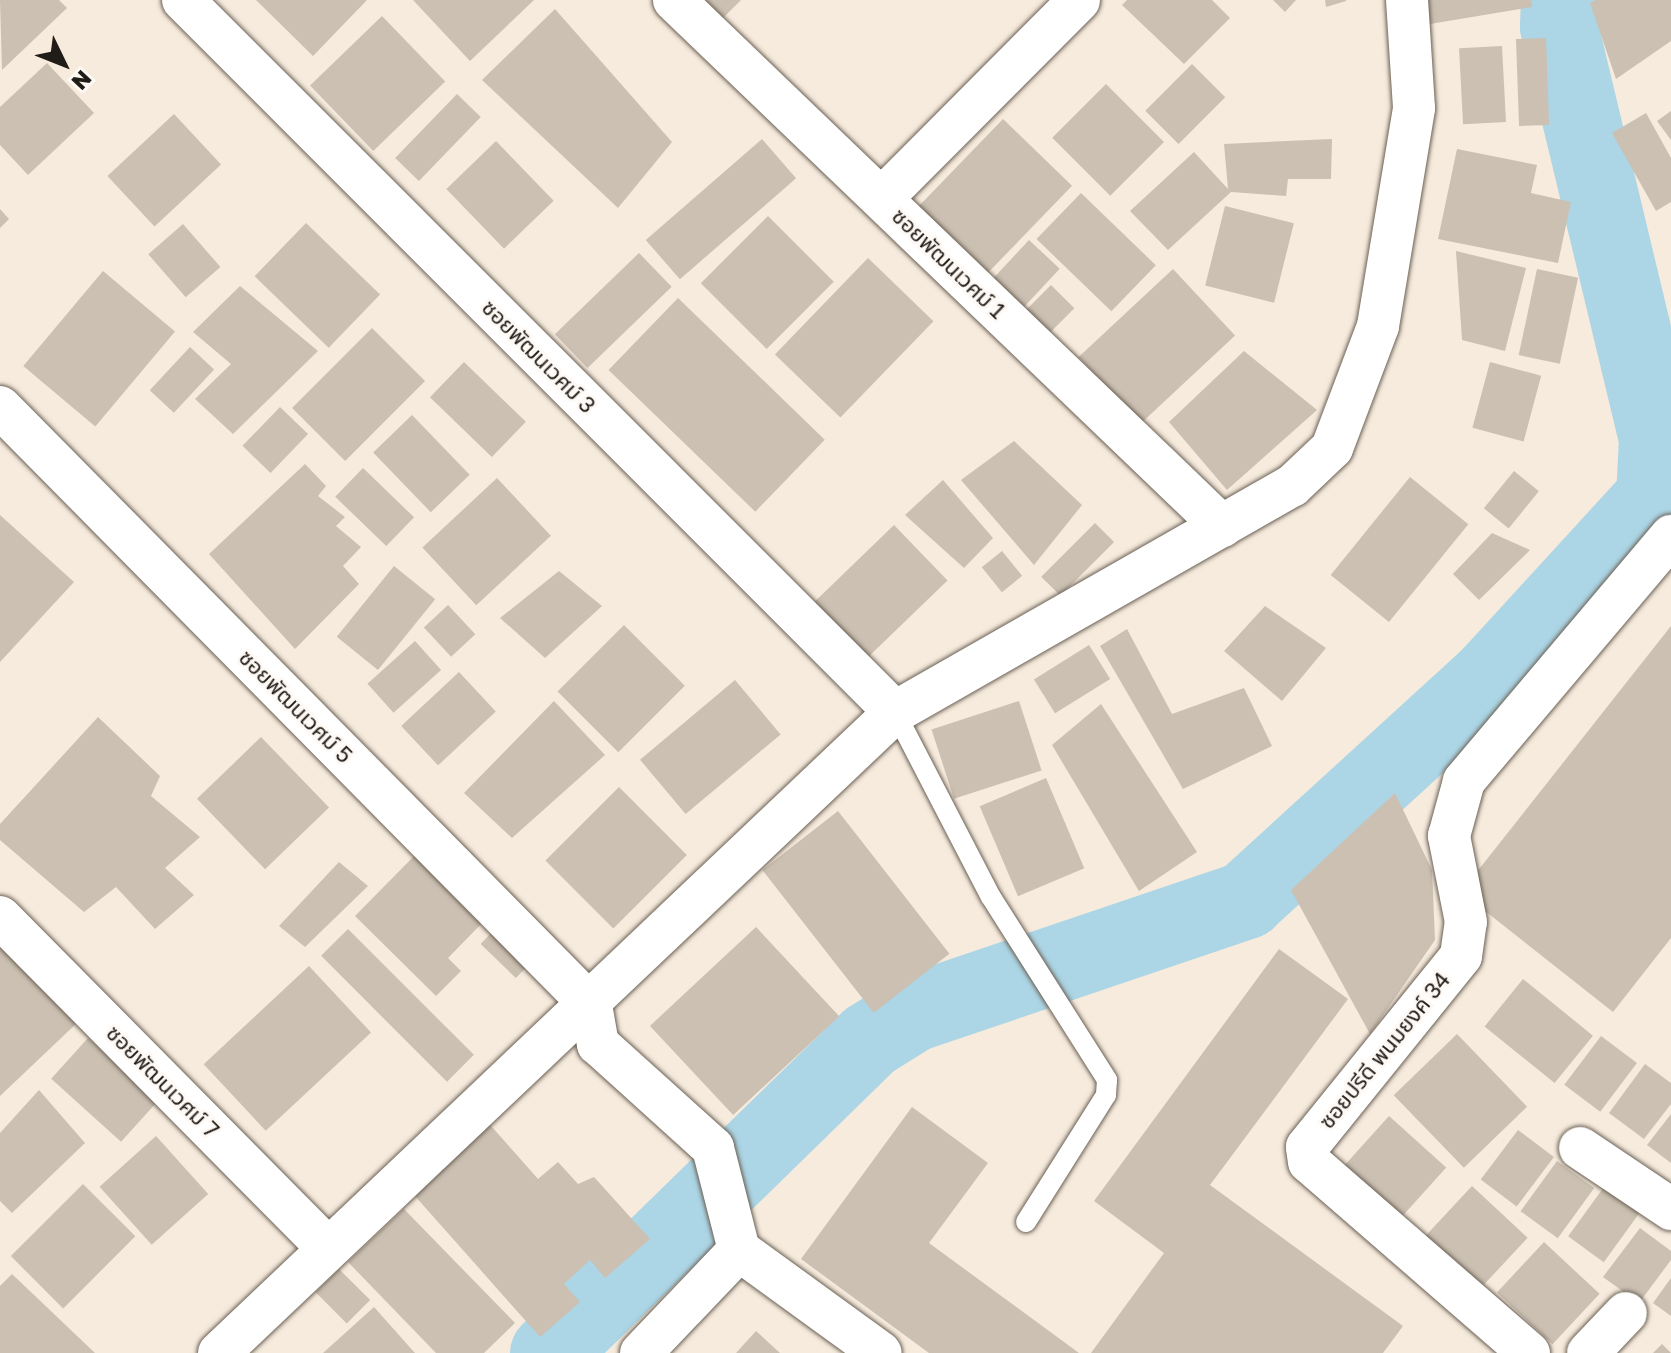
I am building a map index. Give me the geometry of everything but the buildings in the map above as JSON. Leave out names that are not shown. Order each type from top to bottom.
[{"type":"street","name":"ซอยพัฒนเวศม์ 3","points":[[183,0],[895,712]]},
{"type":"street","name":"ซอยพัฒนเวศม์ 1","points":[[674,0],[1222,526]]},
{"type":"street","points":[[882,198],[1079,0]]},
{"type":"street","points":[[219,1353],[326,1246],[591,1005],[895,712],[1292,486],[1332,448],[1378,326],[1414,108],[1407,0]]},
{"type":"street","name":"ซอยพัฒนเวศม์ 5","points":[[0,407],[591,1005]]},
{"type":"street","name":"ซอยปรีดี พนมยงค์ 34","points":[[1529,1353],[1309,1162],[1307,1147],[1461,956],[1466,922],[1449,836],[1464,781],[1671,536]]},
{"type":"street","name":"ซอยพัฒนเวศม์ 7","points":[[0,917],[326,1246]]},
{"type":"street","points":[[591,1005],[598,1044],[713,1148],[739,1250],[881,1353]]},
{"type":"street","points":[[1580,1148],[1671,1209]]},
{"type":"street","points":[[641,1353],[739,1250]]},
{"type":"street","points":[[1588,1353],[1626,1313]]},
{"type":"lane","points":[[895,712],[991,897],[1100,1064],[1106,1095],[1026,1222]]},
{"type":"waterway","points":[[549,1353],[870,1040],[913,1013],[1246,900],[1490,677],[1655,497],[1658,439],[1559,27],[1560,0]]}]
